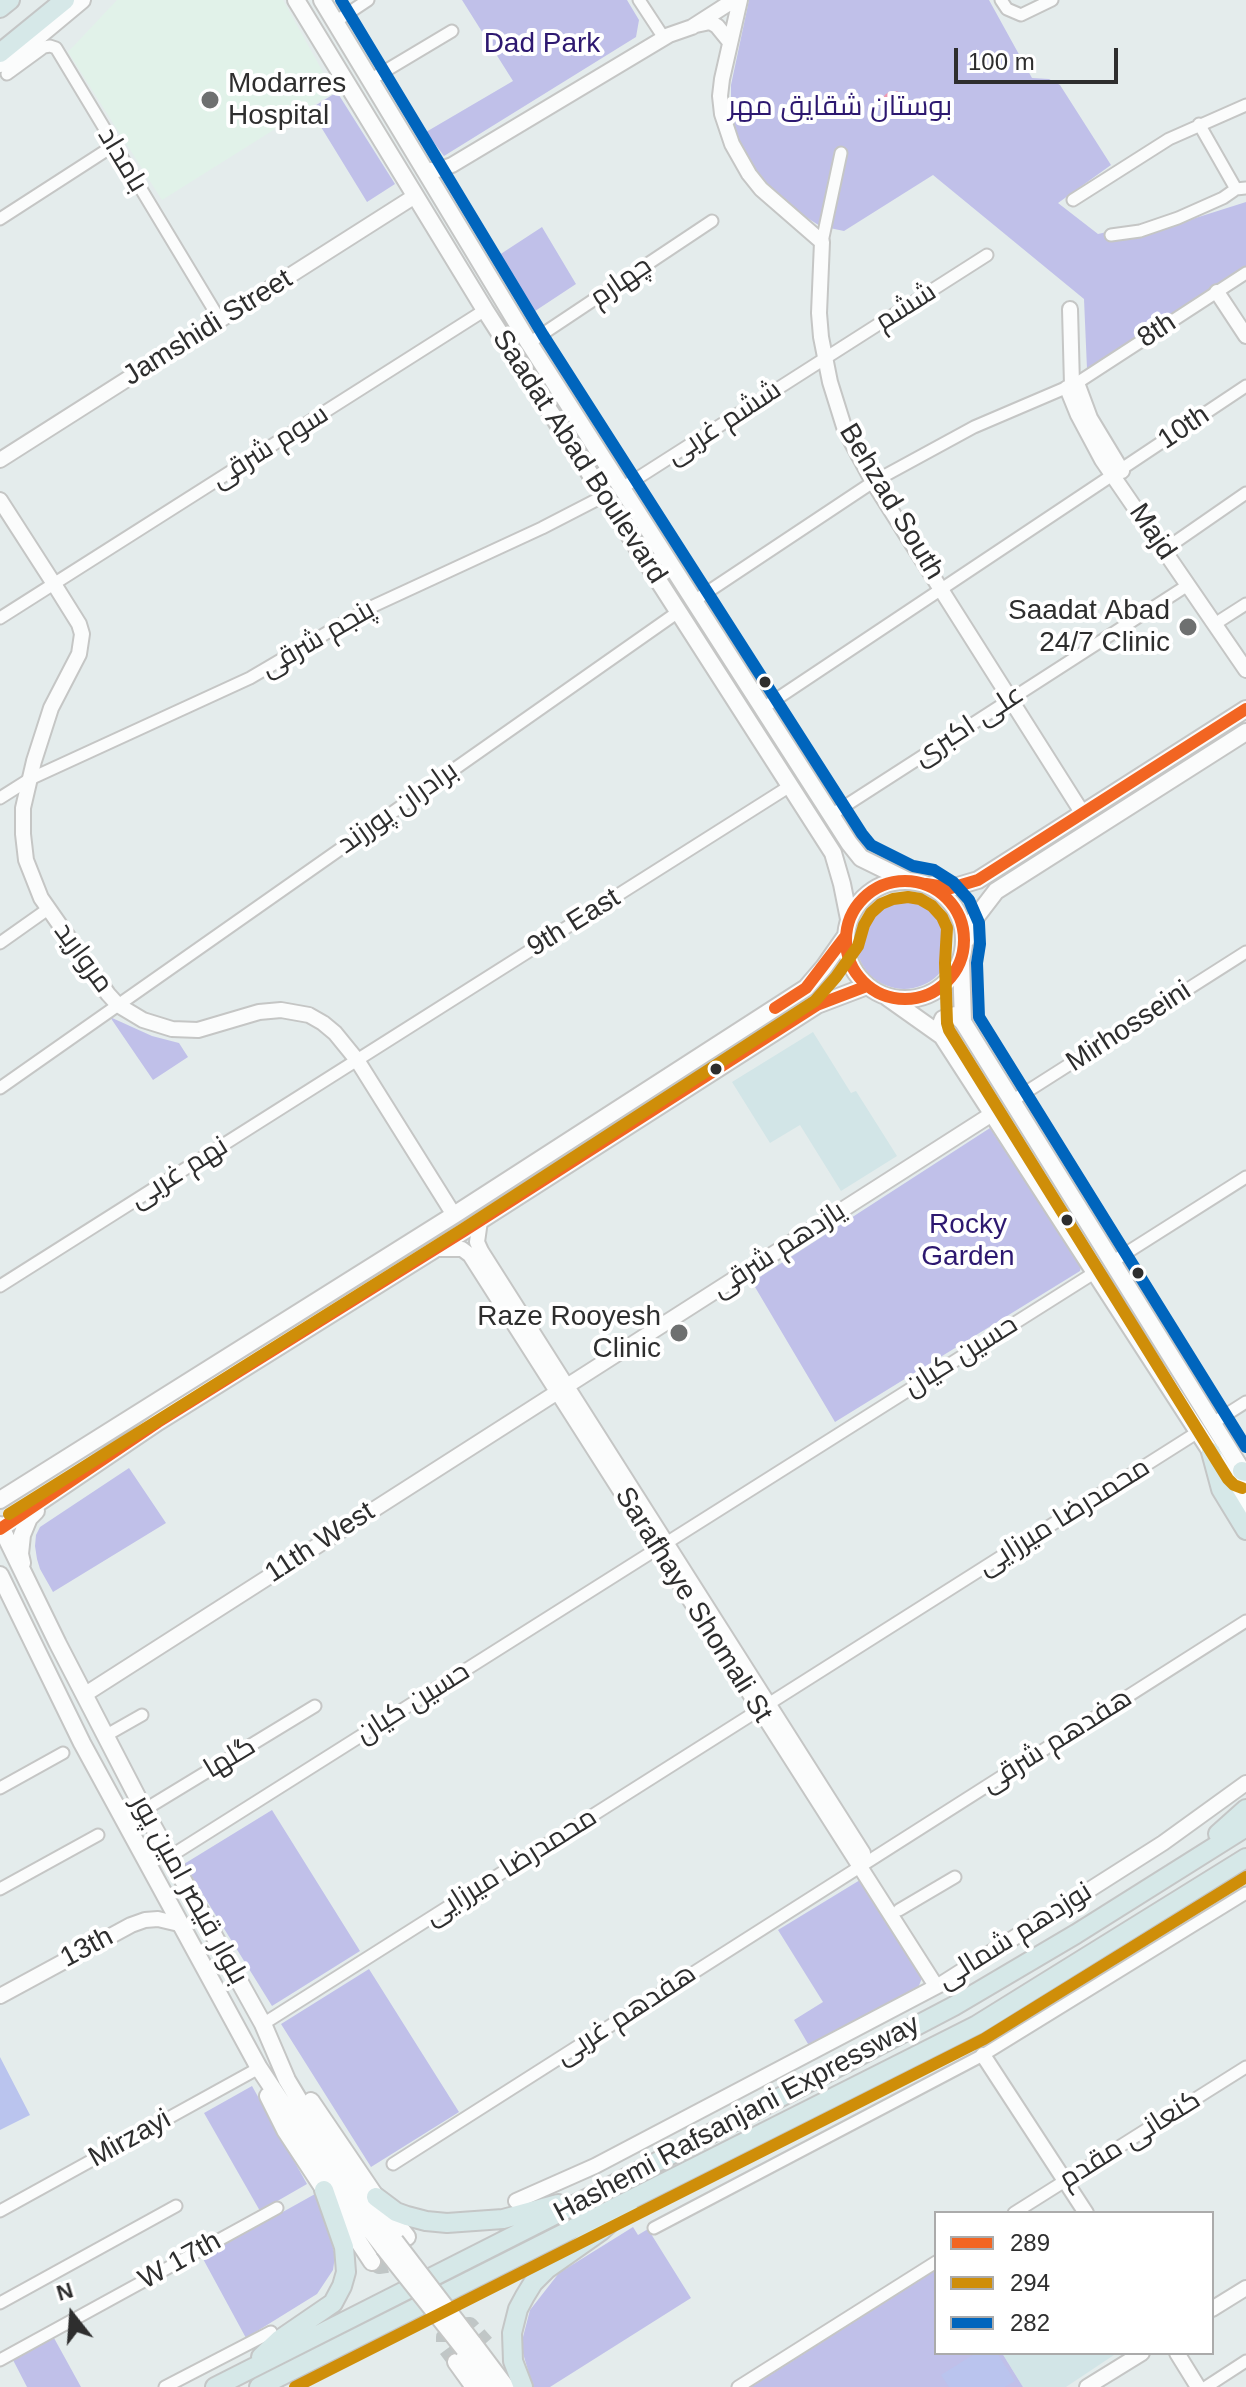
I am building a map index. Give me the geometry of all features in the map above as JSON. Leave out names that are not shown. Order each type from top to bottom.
[{"type":"highway","points":[[0,8],[10,0]]},
{"type":"highway","points":[[0,53],[65,0]]},
{"type":"highway","points":[[1211,1452],[1221,1489],[1246,1530]]},
{"type":"highway","points":[[1184,1865],[1246,1809]]},
{"type":"highway","name":"Hashemi Rafsanjani Expressway","points":[[215,2387],[592,2196],[954,2006],[1246,1827]]},
{"type":"highway","name":"Hashemi Rafsanjani Expressway","points":[[259,2387],[977,2025],[1246,1861]]},
{"type":"highway","points":[[247,2371],[279,2340],[333,2303],[342,2286],[346,2272],[344,2247],[324,2190]]},
{"type":"highway","points":[[520,2387],[513,2361],[512,2333],[518,2309],[533,2283],[547,2269],[601,2231],[646,2190]]},
{"type":"highway","points":[[376,2197],[396,2212],[426,2221],[447,2223],[503,2219],[592,2196]]},
{"type":"main road","points":[[4,69],[82,0]]},
{"type":"main road","name":"Saadat Abad Boulevard","points":[[296,0],[485,310],[833,853],[849,919]]},
{"type":"main road","name":"Saadat Abad Boulevard","points":[[322,0],[529,343],[831,815],[861,858],[908,881]]},
{"type":"main road","points":[[696,641],[703,643],[715,632]]},
{"type":"main road","points":[[1246,709],[978,880],[951,888],[908,881],[889,883],[872,890],[858,903],[849,919],[845,937],[847,955],[854,973],[867,986],[942,1036],[1246,1506]]},
{"type":"main road","points":[[964,943],[973,921],[996,891],[1246,732]]},
{"type":"main road","points":[[926,884],[942,894],[955,908],[963,924],[963,1022]]},
{"type":"main road","points":[[0,1500],[454,1215],[806,988],[845,937]]},
{"type":"main road","points":[[887,997],[901,1000],[920,998],[937,990],[951,978],[961,962]]},
{"type":"main road","points":[[1,1528],[158,1422],[817,1005],[867,986]]},
{"type":"main road","points":[[942,1036],[941,1024],[948,1016],[956,1015],[1245,1473]]},
{"type":"main road","points":[[85,1448],[102,1443],[106,1449],[95,1464]]},
{"type":"main road","points":[[0,1486],[15,1487],[34,1480]]},
{"type":"main road","points":[[26,1580],[20,1554],[22,1535],[29,1518],[48,1497]]},
{"type":"main road","name":"بلوار قیصر امین پور","points":[[1,1528],[144,1810],[263,2024],[287,2080],[326,2145],[395,2242]]},
{"type":"main road","name":"بلوار قیصر امین پور","points":[[0,1575],[5,1593],[82,1743],[259,2068],[346,2199],[395,2242]]},
{"type":"main road","points":[[37,1653],[36,1632],[43,1631],[58,1644]]},
{"type":"main road","points":[[276,2053],[376,2197],[395,2242],[492,2387]]},
{"type":"main road","points":[[259,2068],[280,2120],[372,2262]]},
{"type":"main road","points":[[470,2350],[520,2387]]},
{"type":"main road","points":[[470,2350],[474,2387]]},
{"type":"main road","points":[[470,2350],[506,2387]]},
{"type":"street","points":[[335,22],[368,0]]},
{"type":"street","points":[[639,0],[666,36]]},
{"type":"street","points":[[424,170],[438,170],[452,165],[666,36],[717,0]]},
{"type":"street","points":[[692,27],[734,0]]},
{"type":"street","points":[[740,0],[721,88],[721,104],[728,134],[739,159],[761,189],[822,242],[841,153]]},
{"type":"street","points":[[1001,0],[1007,9],[1021,15],[1052,0]]},
{"type":"street","points":[[666,36],[710,22],[722,30],[730,42]]},
{"type":"street","points":[[370,80],[452,31]]},
{"type":"street","name":"بامداد","points":[[4,69],[44,47],[56,48],[220,320]]},
{"type":"street","points":[[1073,200],[1158,146],[1199,124],[1246,105]]},
{"type":"street","points":[[1111,235],[1140,231],[1178,218],[1241,188],[1199,124]]},
{"type":"street","points":[[0,219],[113,146]]},
{"type":"street","points":[[436,188],[452,165]]},
{"type":"street","name":"Jamshidi Street","points":[[0,460],[415,196]]},
{"type":"street","name":"چهارم","points":[[529,343],[712,221]]},
{"type":"street","name":"Behzad South","points":[[822,242],[819,313],[825,358],[838,412],[853,446],[1083,814]]},
{"type":"street","name":"ششم","points":[[825,358],[987,255]]},
{"type":"street","name":"8th","points":[[694,601],[873,482],[974,427],[1072,385],[1246,273]]},
{"type":"street","points":[[1217,292],[1246,336]]},
{"type":"street","name":"Majd","points":[[1070,309],[1072,385],[1117,473],[1218,622],[1246,670]]},
{"type":"street","name":"سوم شرقی","points":[[0,618],[485,310]]},
{"type":"street","name":"ششم غربی","points":[[622,488],[825,358]]},
{"type":"street","name":"10th","points":[[763,708],[1246,386]]},
{"type":"street","points":[[1167,547],[1246,493]]},
{"type":"street","name":"پنجم شرقی","points":[[0,798],[30,779],[234,686],[369,608],[604,496]]},
{"type":"street","name":"مروارید","points":[[0,500],[79,624],[82,645],[75,665],[51,708],[23,808],[24,848],[35,887],[48,909],[118,1005],[143,1020],[172,1029],[198,1030],[259,1012],[281,1010],[309,1015],[323,1023],[357,1060],[454,1215]]},
{"type":"street","name":"علی اکبری","points":[[831,815],[1192,583]]},
{"type":"street","points":[[1218,622],[1246,604]]},
{"type":"street","name":"برادران پورزند","points":[[0,1088],[678,612]]},
{"type":"street","name":"Majd","points":[[1218,622],[1246,658]]},
{"type":"street","name":"9th East","points":[[357,1060],[790,786]]},
{"type":"street","points":[[0,943],[48,909]]},
{"type":"street","name":"Mirhosseini","points":[[1012,1101],[1246,952]]},
{"type":"street","name":"نهم غربی","points":[[0,1286],[357,1060]]},
{"type":"street","name":"یازدهم شرقی","points":[[562,1389],[992,1114]]},
{"type":"street","points":[[1112,1262],[1246,1177]]},
{"type":"street","name":"Sarafhaye Shomali St","points":[[480,1221],[477,1242],[481,1251],[562,1389]]},
{"type":"street","name":"Sarafhaye Shomali St","points":[[435,1249],[462,1249],[470,1255],[562,1389],[940,1984]]},
{"type":"street","name":"حسین کیان","points":[[169,1857],[1094,1273]]},
{"type":"street","name":"11th West","points":[[84,1695],[562,1389]]},
{"type":"street","points":[[1213,1423],[1246,1402]]},
{"type":"street","name":"محمدرضا میرزایی","points":[[263,2024],[1198,1432]]},
{"type":"street","name":"هفدهم شرقی","points":[[864,1864],[1246,1621]]},
{"type":"street","name":"گلها","points":[[144,1810],[315,1706]]},
{"type":"street","points":[[105,1736],[142,1715]]},
{"type":"street","points":[[0,1788],[63,1753]]},
{"type":"street","name":"نوزدهم شمالی","points":[[516,2201],[595,2166],[940,1984],[1163,1843],[1246,1783]]},
{"type":"street","points":[[0,1889],[98,1835]]},
{"type":"street","name":"Sarafhaye Shomali St","points":[[864,1864],[899,1910],[940,1984]]},
{"type":"street","name":"هفدهم غربی","points":[[393,2164],[864,1864]]},
{"type":"street","points":[[899,1910],[955,1877]]},
{"type":"street","points":[[654,2228],[983,2055],[1246,1893]]},
{"type":"street","name":"13th","points":[[0,1996],[131,1925],[158,1919],[179,1924]]},
{"type":"street","points":[[983,2055],[1085,2211]]},
{"type":"street","name":"کنعانی مقدم","points":[[1017,2211],[1246,2067]]},
{"type":"street","name":"Mirzayi","points":[[0,2211],[259,2068]]},
{"type":"street","points":[[0,2303],[176,2206]]},
{"type":"street","name":"W 17th","points":[[0,2360],[277,2208]]},
{"type":"street","points":[[738,2387],[934,2263]]},
{"type":"street","points":[[1214,2308],[1246,2288]]},
{"type":"street","points":[[165,2387],[271,2332]]},
{"type":"street","points":[[1087,2387],[1139,2355]]},
{"type":"street","points":[[1178,2355],[1198,2387]]},
{"type":"street","points":[[1206,2387],[1246,2361]]},
{"type":"shaded area","name":"Modarres Hospital","points":[[117,0],[283,0],[334,92],[162,200],[68,52]]},
{"type":"shaded area","points":[[894,91],[903,94],[906,103],[903,112],[894,115],[885,112],[882,103],[885,94]]},
{"type":"shaded area","points":[[813,1032],[851,1093],[856,1091],[897,1156],[841,1191],[800,1125],[770,1143],[732,1082]]},
{"type":"shaded area","points":[[0,2057],[30,2115],[0,2130]]},
{"type":"shaded area","points":[[973,2355],[998,2355],[1015,2381],[1005,2387],[949,2387],[941,2375]]},
{"type":"shaded area","points":[[1003,2355],[1114,2355],[1066,2387],[1023,2387]]},
{"type":"green space","name":"Dad Park","points":[[462,0],[627,0],[639,20],[636,37],[444,156],[426,132],[513,81]]},
{"type":"green space","name":"بوستان شقایق مهر","points":[[749,0],[989,0],[1032,78],[1049,79],[1060,85],[1111,165],[1058,203],[1098,234],[1107,232],[1129,239],[1246,202],[1246,268],[1087,369],[1084,299],[933,175],[844,231],[820,226],[801,214],[757,174],[736,133],[731,85]]},
{"type":"green space","points":[[337,92],[395,184],[367,202],[310,109]]},
{"type":"green space","points":[[542,227],[576,284],[529,315],[493,259]]},
{"type":"green space","points":[[904,893],[922,896],[938,907],[949,923],[952,941],[949,959],[938,975],[922,986],[904,989],[886,986],[870,975],[859,959],[856,941],[859,923],[870,907],[886,896]]},
{"type":"green space","points":[[110,1017],[152,1036],[179,1043],[188,1057],[153,1080]]},
{"type":"green space","name":"Rocky Garden","points":[[990,1128],[1081,1267],[1080,1271],[835,1422],[752,1282]]},
{"type":"green space","points":[[129,1468],[166,1523],[53,1592],[37,1559],[36,1535],[40,1527]]},
{"type":"green space","points":[[272,1810],[360,1951],[272,2006],[184,1864]]},
{"type":"green space","points":[[860,1880],[922,1978],[918,1988],[811,2049],[794,2020],[823,2002],[778,1930]]},
{"type":"green space","points":[[369,1969],[459,2112],[371,2167],[281,2024]]},
{"type":"green space","points":[[252,2086],[307,2184],[260,2211],[204,2113]]},
{"type":"green space","points":[[315,2194],[327,2223],[335,2256],[333,2270],[317,2294],[246,2338],[202,2257]]},
{"type":"green space","points":[[633,2227],[638,2235],[648,2229],[691,2298],[550,2387],[533,2387],[522,2350],[530,2310],[559,2273]]},
{"type":"green space","points":[[934,2271],[934,2355],[1003,2355],[1023,2387],[751,2387]]},
{"type":"green space","points":[[54,2338],[81,2387],[27,2387],[13,2360]]},
{"type":"tunnel","points":[[372,2262],[379,2266],[386,2265],[400,2261],[406,2254]]},
{"type":"tunnel","points":[[456,2362],[444,2346],[444,2337],[456,2326],[470,2325],[486,2343]]},
{"type":"transit line","name":"282","points":[[341,0],[543,335],[862,834],[871,845],[913,866],[934,870],[953,882],[969,900],[979,923],[979,1017],[1246,1447]]},
{"type":"transit line","name":"289","points":[[926,884],[951,888],[978,880],[1246,709]]},
{"type":"transit line","name":"289","points":[[905,881],[928,885],[947,898],[960,917],[964,940],[960,963],[947,982],[928,995],[905,999],[882,995],[863,982],[850,963],[846,940],[850,917],[863,898],[882,885],[905,881]]},
{"type":"transit line","name":"294","points":[[9,1514],[463,1229],[815,1001],[858,946],[871,913],[881,904],[908,897],[932,906],[947,928],[945,963],[949,1030],[1228,1479],[1242,1488]]},
{"type":"transit line","name":"289","points":[[775,1008],[806,988],[845,937]]},
{"type":"transit line","name":"289","points":[[0,1529],[158,1422],[817,1005],[867,986]]},
{"type":"transit line","name":"294","points":[[295,2387],[984,2039],[1246,1877]]},
{"type":"place","name":"Modarres Hospital","points":[[210,100]]},
{"type":"place","name":"Saadat Abad 24/7 Clinic","points":[[1188,627]]},
{"type":"place","name":"Raze Rooyesh Clinic","points":[[679,1333]]}]
